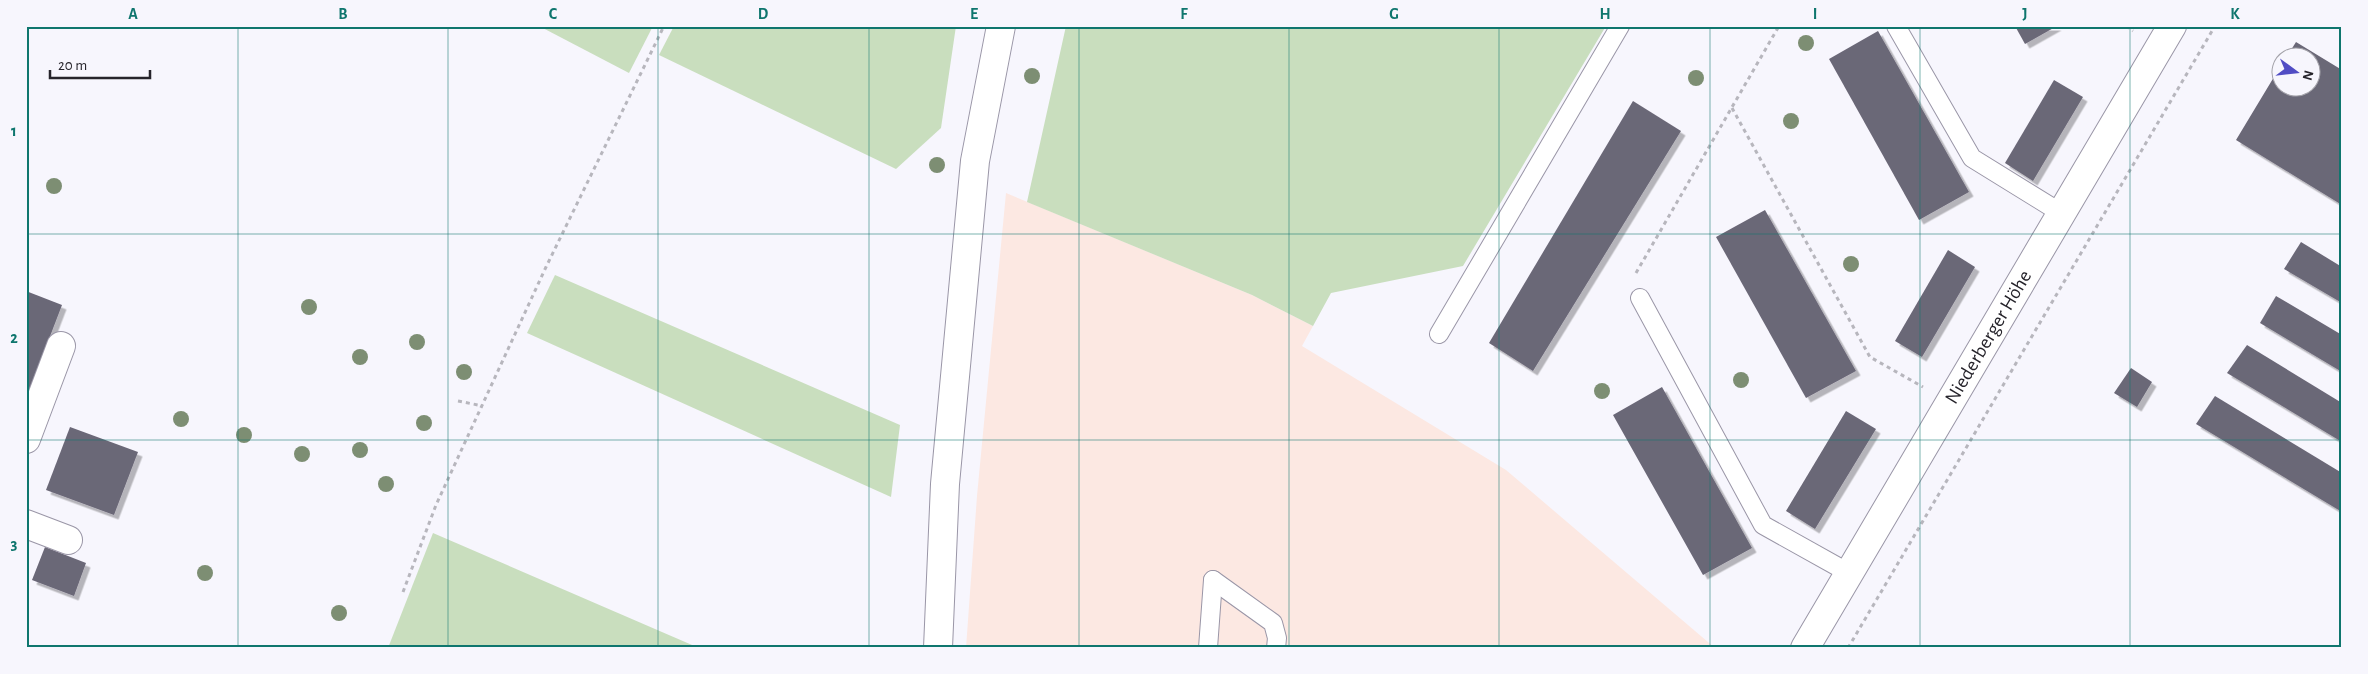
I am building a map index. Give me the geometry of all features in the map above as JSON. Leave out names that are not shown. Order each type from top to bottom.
[{"type":"street","points":[[938,648],[945,484],[974,161],[1001,26]]},
{"type":"street","name":"Niederberger Höhe","points":[[1805,648],[2172,26]]},
{"type":"street","points":[[26,439],[61,346]]},
{"type":"street","points":[[26,524],[68,540]]},
{"type":"lane","points":[[1439,334],[1620,26]]},
{"type":"lane","points":[[1896,26],[1972,158],[2061,213]]},
{"type":"lane","points":[[1640,298],[1763,526],[1849,573]]},
{"type":"lane","points":[[1208,648],[1212,580],[1272,623],[1277,638],[1276,648]]},
{"type":"path","points":[[403,592],[436,505],[591,171],[664,26]]},
{"type":"path","points":[[1640,298],[1623,295],[1779,26]]},
{"type":"path","points":[[1848,648],[2215,26]]},
{"type":"path","points":[[1732,108],[1870,357],[1950,401]]},
{"type":"path","points":[[458,401],[483,406]]},
{"type":"shaded area","points":[[1006,193],[1252,295],[1313,326],[1302,346],[1506,470],[1715,648],[966,648],[977,496]]},
{"type":"green space","points":[[539,26],[653,26],[629,73]]},
{"type":"green space","points":[[674,26],[956,26],[941,128],[896,169],[659,55]]},
{"type":"green space","points":[[1066,26],[1606,26],[1463,266],[1331,293],[1313,326],[1252,295],[1027,202]]},
{"type":"green space","points":[[555,275],[900,425],[891,497],[527,333]]},
{"type":"green space","points":[[433,533],[699,648],[388,648]]},
{"type":"building","points":[[2015,26],[2057,26],[2025,44]]},
{"type":"building","points":[[1878,31],[1969,192],[1919,220],[1829,59]]},
{"type":"building","points":[[2296,42],[2306,48],[2292,48]]},
{"type":"building","points":[[2320,57],[2342,70],[2342,205],[2236,140],[2270,84],[2270,98],[2320,98]]},
{"type":"building","points":[[2054,80],[2083,97],[2033,181],[2005,163]]},
{"type":"building","points":[[1633,101],[1681,131],[1533,371],[1489,343]]},
{"type":"building","points":[[1765,210],[1856,371],[1806,398],[1716,237]]},
{"type":"building","points":[[2301,242],[2342,267],[2342,303],[2284,269]]},
{"type":"building","points":[[1948,250],[1975,267],[1922,357],[1895,341]]},
{"type":"building","points":[[26,291],[62,305],[26,399]]},
{"type":"building","points":[[2276,296],[2342,335],[2342,372],[2260,323]]},
{"type":"building","points":[[2247,345],[2342,403],[2342,442],[2227,373]]},
{"type":"building","points":[[2131,368],[2152,382],[2137,407],[2114,393]]},
{"type":"building","points":[[1662,387],[1752,548],[1703,575],[1613,415]]},
{"type":"building","points":[[2215,396],[2342,473],[2342,512],[2196,424]]},
{"type":"building","points":[[1846,411],[1876,429],[1815,529],[1786,511]]},
{"type":"building","points":[[70,427],[138,452],[114,515],[46,490]]},
{"type":"building","points":[[45,547],[86,563],[74,596],[32,580]]}]
